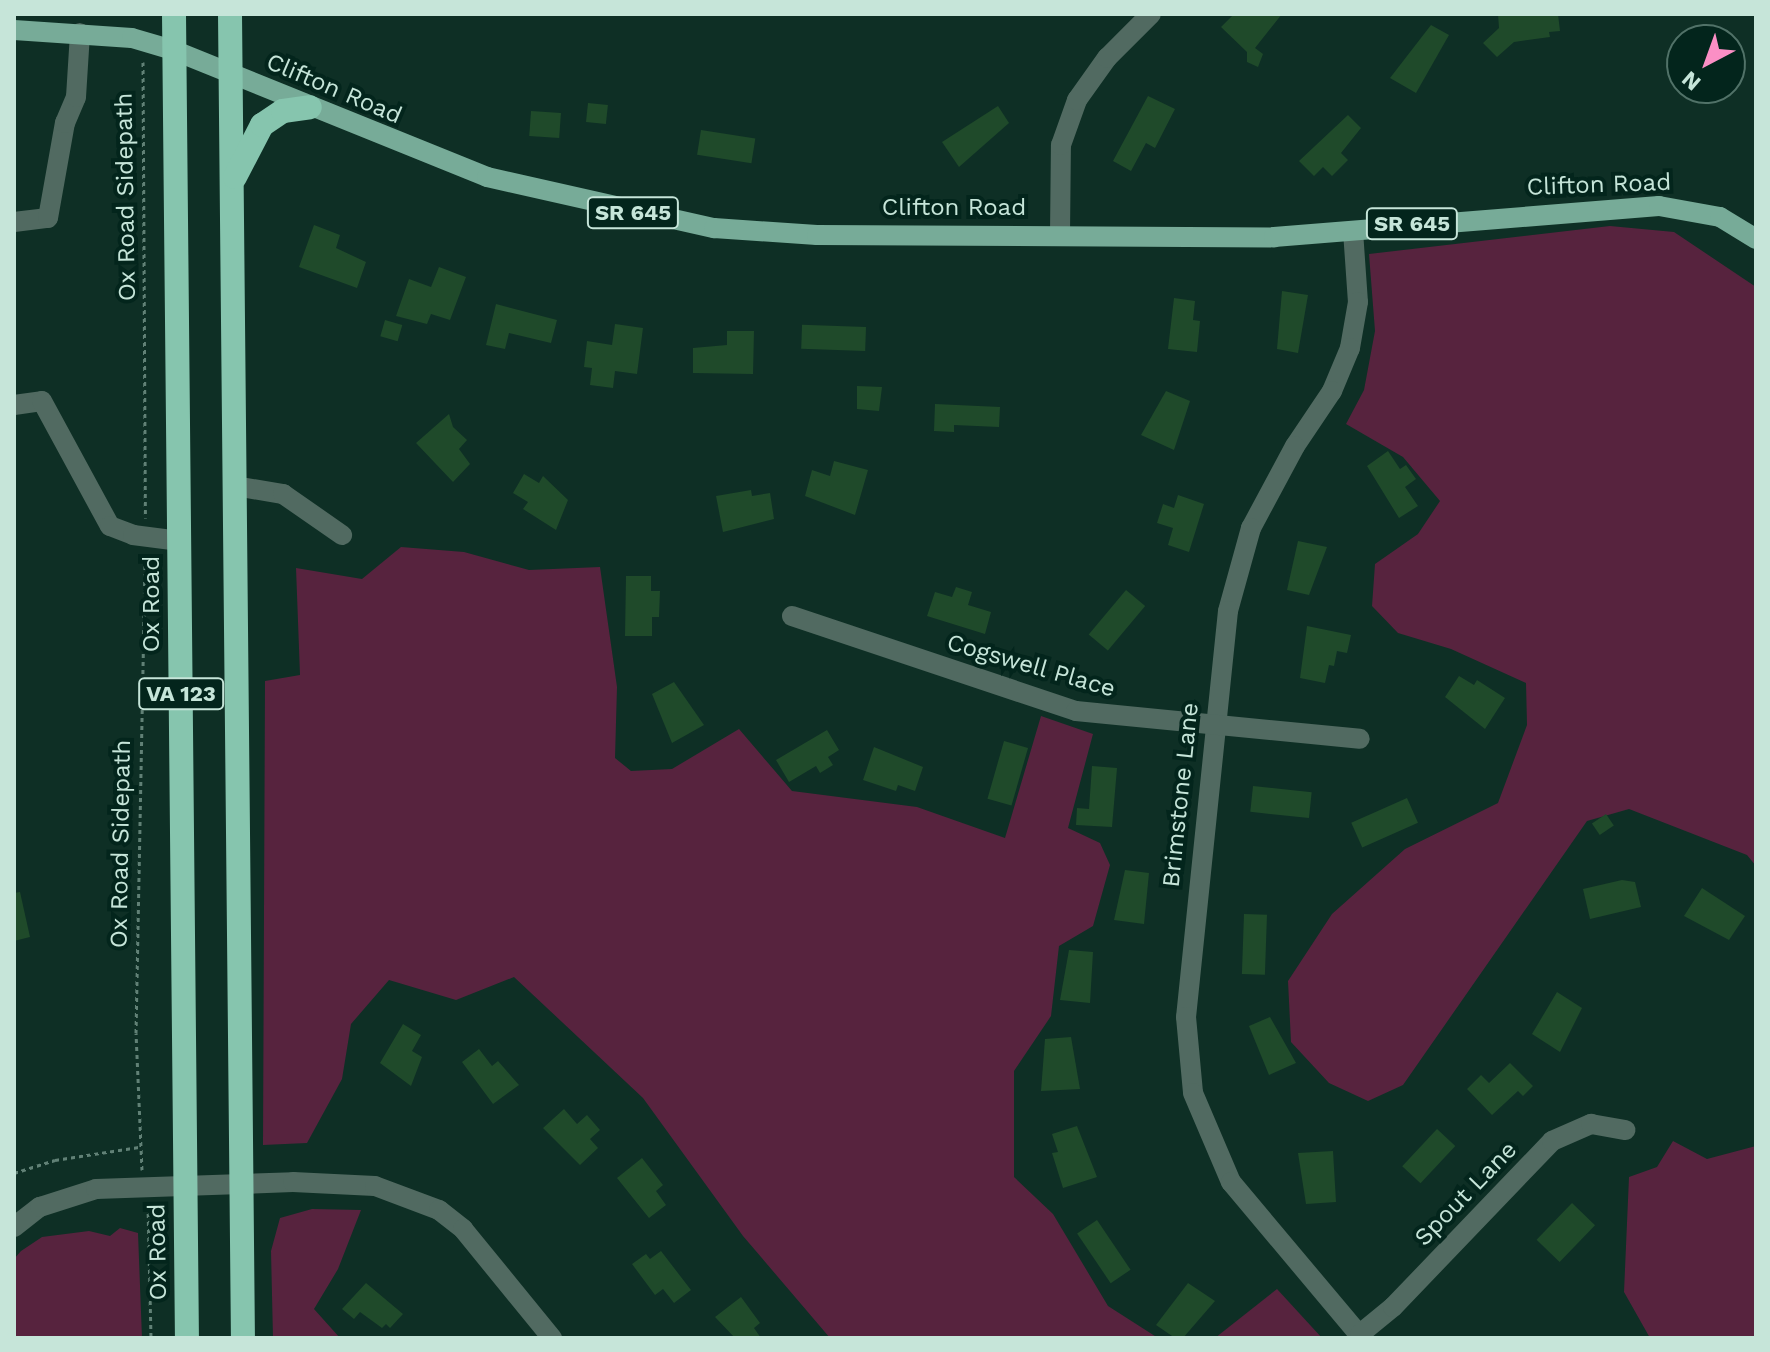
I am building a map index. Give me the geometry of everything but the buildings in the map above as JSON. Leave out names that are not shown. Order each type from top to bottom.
[{"type":"highway","name":"Ox Road","points":[[174,14],[187,1338]]},
{"type":"highway","name":"VA 123","points":[[230,14],[243,1338]]},
{"type":"highway","points":[[230,195],[242,155],[262,125],[283,111],[310,107]]},
{"type":"main road","name":"SR 645","points":[[14,30],[80,33],[144,42],[173,50]]},
{"type":"main road","name":"Clifton Road","points":[[173,50],[487,177],[714,228],[817,235],[1060,234],[1225,238],[1353,231],[1659,206],[1720,217],[1756,239]]},
{"type":"street","points":[[1060,234],[1061,145],[1077,100],[1107,58],[1151,14]]},
{"type":"street","points":[[14,222],[48,218],[65,123],[76,97],[80,33]]},
{"type":"street","name":"Brimstone Lane","points":[[1353,231],[1358,302],[1350,348],[1332,391],[1276,478],[1240,558],[1213,726],[1186,1017],[1193,1093],[1231,1182],[1361,1336]]},
{"type":"street","points":[[14,405],[42,401],[110,526],[145,537],[180,541]]},
{"type":"street","points":[[235,486],[283,494],[342,535]]},
{"type":"street","name":"Cogswell Place","points":[[792,616],[1076,711],[1360,739]]},
{"type":"street","name":"Spout Lane","points":[[1361,1336],[1393,1307],[1552,1141],[1591,1124],[1625,1130]]},
{"type":"street","points":[[14,1227],[66,1195],[145,1186],[375,1186],[439,1210],[480,1247],[552,1338]]},
{"type":"path","name":"Ox Road Sidepath","points":[[144,42],[145,537],[136,1033],[140,1147],[150,1214],[151,1338]]},
{"type":"path","points":[[14,1173],[55,1160],[140,1147]]},
{"type":"shaded area","points":[[1610,226],[1674,232],[1756,287],[1756,866],[1747,855],[1629,809],[1587,821],[1403,1085],[1368,1101],[1329,1083],[1291,1042],[1288,981],[1332,914],[1405,849],[1498,803],[1527,725],[1526,683],[1451,649],[1398,633],[1372,606],[1375,564],[1418,534],[1440,501],[1403,457],[1346,424],[1364,390],[1375,331],[1369,254]]},
{"type":"shaded area","points":[[401,547],[464,552],[529,570],[600,567],[617,687],[615,758],[631,771],[672,769],[739,729],[792,791],[917,807],[1005,838],[1041,716],[1093,734],[1068,828],[1100,843],[1110,865],[1093,926],[1059,946],[1051,1016],[1014,1071],[1014,1177],[1053,1214],[1108,1306],[1158,1338],[830,1338],[743,1236],[643,1098],[514,977],[456,1000],[389,980],[351,1024],[342,1079],[307,1143],[263,1145],[265,681],[300,675],[296,568],[362,579]]},
{"type":"shaded area","points":[[1673,1141],[1707,1159],[1756,1146],[1756,1338],[1650,1338],[1624,1292],[1629,1177],[1657,1167]]},
{"type":"shaded area","points":[[312,1209],[361,1210],[338,1269],[314,1309],[340,1338],[273,1338],[271,1251],[280,1218]]},
{"type":"shaded area","points":[[120,1228],[138,1233],[142,1338],[14,1338],[14,1259],[21,1251],[42,1237],[89,1231],[110,1236]]},
{"type":"shaded area","points":[[1277,1289],[1322,1338],[1215,1338]]}]
